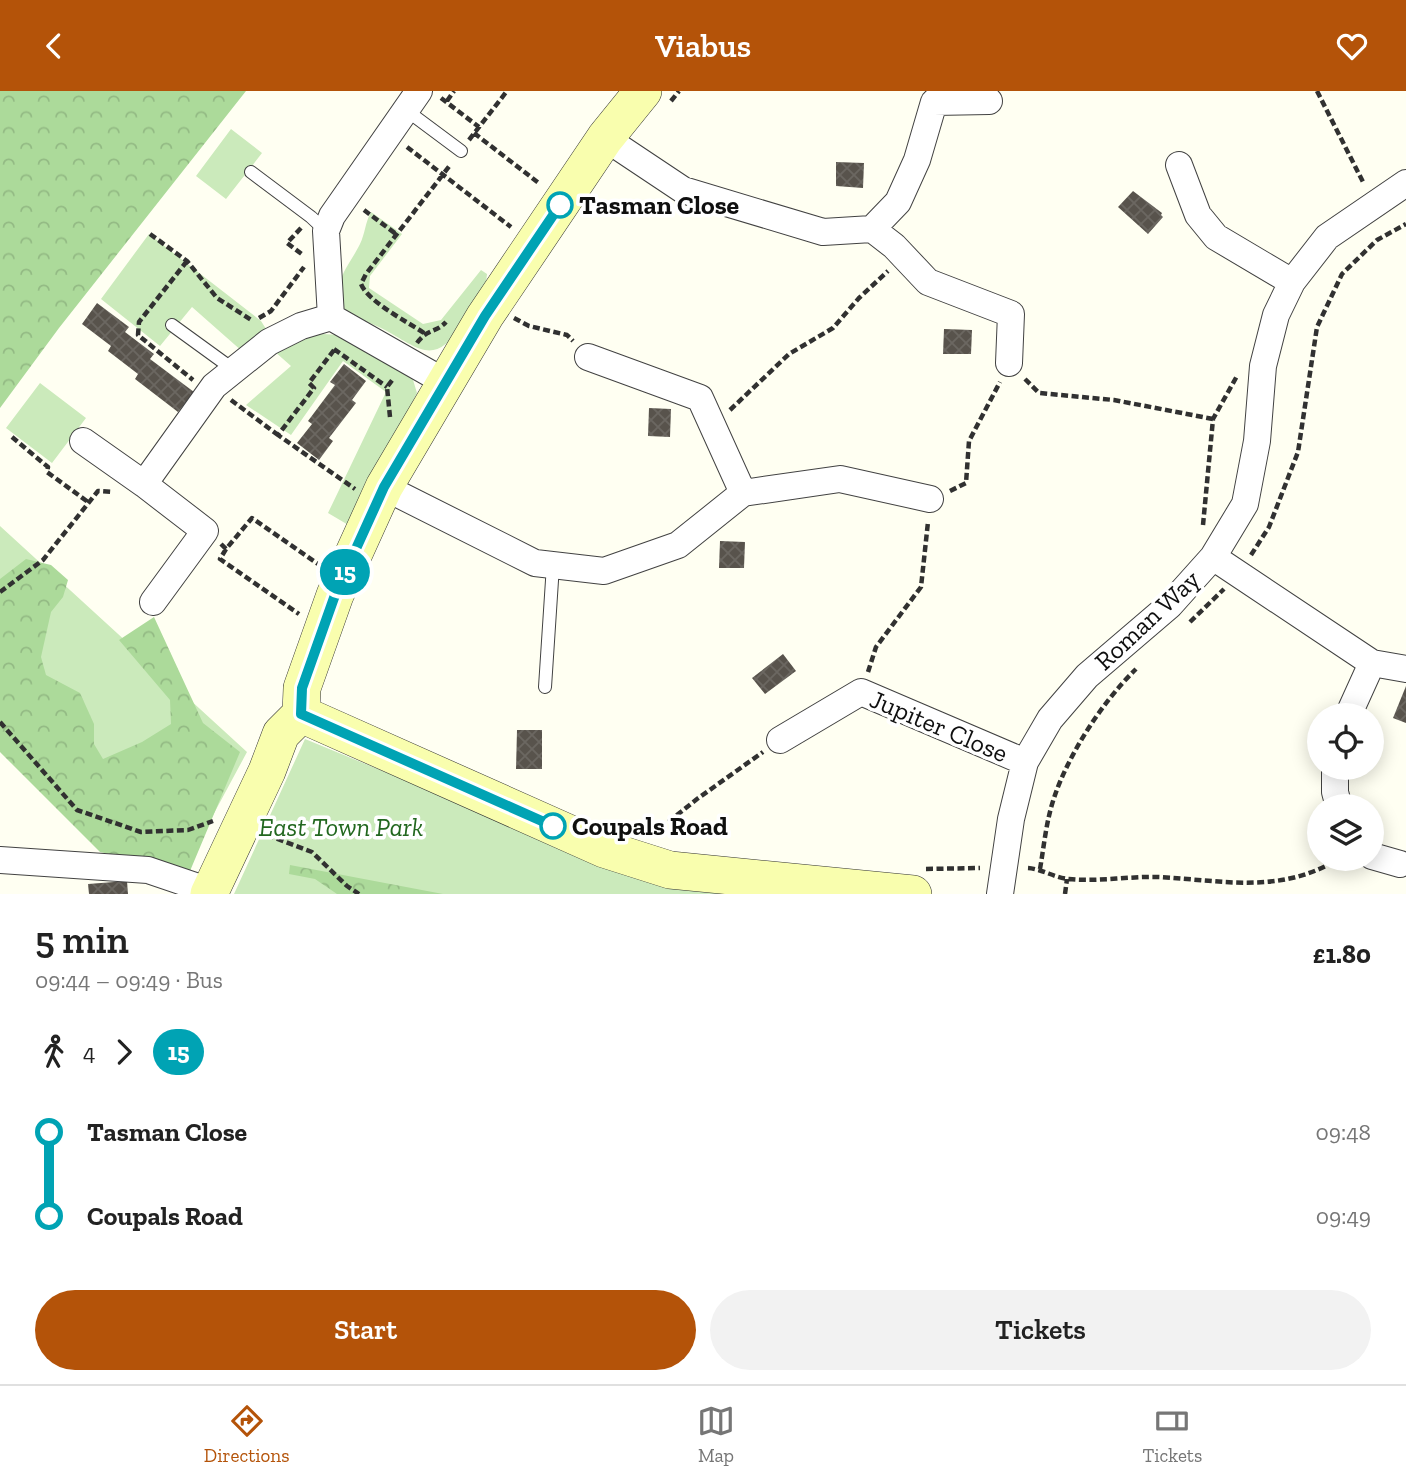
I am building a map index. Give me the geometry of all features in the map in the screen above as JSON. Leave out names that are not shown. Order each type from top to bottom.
[{"type":"street","points":[[0,860],[148,870],[209,892],[267,771],[281,734],[301,714],[302,688],[370,488],[445,382],[485,316],[605,138],[643,91]]},
{"type":"street","points":[[605,138],[683,190],[823,232],[872,229],[898,202],[917,160],[934,96],[989,101]]},
{"type":"street","points":[[331,317],[318,224],[346,196],[390,134],[421,99]]},
{"type":"street","points":[[1179,166],[1198,215],[1216,237],[1292,282]]},
{"type":"street","name":"Roman Way","points":[[1000,894],[1011,819],[1025,762],[1050,719],[1087,676],[1170,605],[1208,546],[1245,504],[1257,440],[1263,366],[1276,315],[1292,282],[1327,237],[1406,183]]},
{"type":"street","points":[[872,229],[904,256],[928,282],[1011,314],[1009,363]]},
{"type":"street","points":[[144,484],[228,366],[301,326],[331,317],[445,382]]},
{"type":"street","points":[[588,357],[700,398],[743,493]]},
{"type":"street","points":[[83,440],[205,531],[153,602]]},
{"type":"street","points":[[370,488],[535,563],[604,571],[678,545],[743,493],[840,479],[930,499]]},
{"type":"street","points":[[1208,546],[1372,663],[1406,669]]},
{"type":"street","points":[[1354,703],[1372,663]]},
{"type":"street","name":"Jupiter Close","points":[[780,740],[861,692],[1025,762]]},
{"type":"street","points":[[301,714],[604,849],[670,870],[916,883]]},
{"type":"street","points":[[1384,860],[1401,865]]},
{"type":"lane","points":[[421,99],[461,151]]},
{"type":"lane","points":[[251,172],[318,224]]},
{"type":"lane","points":[[172,325],[228,366]]},
{"type":"lane","points":[[545,687],[553,565]]},
{"type":"path","points":[[447,101],[454,91]]},
{"type":"path","points":[[424,333],[375,300],[361,284],[396,234],[507,91]]},
{"type":"path","points":[[1317,91],[1374,204]]},
{"type":"path","points":[[421,99],[447,101],[479,127]]},
{"type":"path","points":[[390,134],[514,229]]},
{"type":"path","points":[[474,134],[545,187]]},
{"type":"path","points":[[346,196],[396,234]]},
{"type":"path","points":[[228,366],[253,321],[271,311],[309,260],[288,243],[318,224]]},
{"type":"path","points":[[150,233],[187,261],[217,298],[253,321]]},
{"type":"path","points":[[713,427],[789,354],[832,328],[859,298],[904,256]]},
{"type":"path","points":[[509,316],[529,326],[568,335],[588,357]]},
{"type":"path","points":[[278,435],[314,388],[309,383],[334,350]]},
{"type":"path","points":[[861,692],[876,647],[921,587],[930,499],[966,483],[969,441],[1009,363],[1039,393],[1114,400],[1213,419]]},
{"type":"path","points":[[1208,546],[1213,419],[1240,372]]},
{"type":"path","points":[[209,393],[224,396],[278,435],[370,488]]},
{"type":"path","points":[[12,437],[48,467],[47,472],[88,502]]},
{"type":"path","points":[[0,591],[43,560],[98,491],[132,493],[144,484]]},
{"type":"path","points":[[299,614],[220,559],[252,518],[319,564]]},
{"type":"path","points":[[205,531],[226,549]]},
{"type":"path","points":[[0,722],[78,810],[141,832],[188,829],[222,818],[312,852],[347,887],[359,894]]},
{"type":"path","points":[[626,856],[697,799],[780,740]]},
{"type":"path","points":[[916,883],[928,869],[1005,867],[1041,869],[1067,879],[1161,877],[1252,890],[1293,885],[1325,871]]},
{"type":"path","points":[[1065,894],[1067,879]]},
{"type":"green space","points":[[0,91],[246,91],[59,328],[0,408]]},
{"type":"green space","points":[[231,129],[262,153],[226,199],[196,176]]},
{"type":"green space","points":[[371,212],[402,234],[370,276],[369,288],[423,324],[441,320],[481,270],[487,274],[482,294],[473,310],[445,345],[428,350],[419,348],[345,311],[340,283],[362,240]]},
{"type":"green space","points":[[149,234],[261,321],[268,332],[243,352],[192,307],[160,346],[101,299]]},
{"type":"green space","points":[[323,334],[339,335],[410,370],[417,393],[350,526],[328,513],[386,392],[343,361],[291,435],[246,405],[291,366],[274,351],[301,338]]},
{"type":"green space","points":[[40,383],[86,418],[52,463],[6,428]]},
{"type":"green space","points":[[0,526],[247,752],[212,817],[144,824],[0,699]]},
{"type":"green space","points":[[26,559],[51,565],[68,580],[63,597],[51,612],[41,657],[46,675],[80,693],[94,724],[94,744],[103,759],[142,742],[171,724],[170,700],[119,640],[154,617],[203,723],[240,752],[190,871],[100,852],[0,752],[0,579]]},
{"type":"green space","name":"East Town Park","points":[[305,739],[664,887],[736,894],[234,894]]},
{"type":"green space","points":[[290,865],[443,894],[337,894],[315,879],[289,874]]},
{"type":"building","points":[[836,162],[864,163],[863,188],[836,186]]},
{"type":"building","points":[[1133,191],[1162,213],[1163,217],[1148,234],[1118,207]]},
{"type":"building","points":[[97,303],[129,327],[125,332],[154,354],[150,359],[194,392],[178,412],[135,379],[138,374],[108,351],[111,346],[82,324]]},
{"type":"building","points":[[944,329],[972,330],[971,354],[943,354]]},
{"type":"building","points":[[344,364],[366,381],[352,400],[356,403],[329,438],[333,441],[319,460],[297,443],[312,424],[308,421],[335,385],[330,382]]},
{"type":"building","points":[[649,408],[671,409],[670,437],[648,436]]},
{"type":"building","points":[[720,541],[745,542],[744,568],[719,568]]},
{"type":"building","points":[[783,654],[796,671],[765,694],[752,678]]},
{"type":"building","points":[[1406,686],[1406,723],[1393,718]]},
{"type":"building","points":[[517,730],[542,730],[542,769],[516,769]]},
{"type":"building","points":[[127,881],[128,894],[89,894],[88,884]]},
{"type":"bus line","name":"15","points":[[553,826],[301,714],[302,688],[335,595],[384,487],[485,316],[560,205]]},
{"type":"place","name":"Tasman Close","points":[[560,205]]},
{"type":"place","name":"Coupals Road","points":[[553,826]]}]
